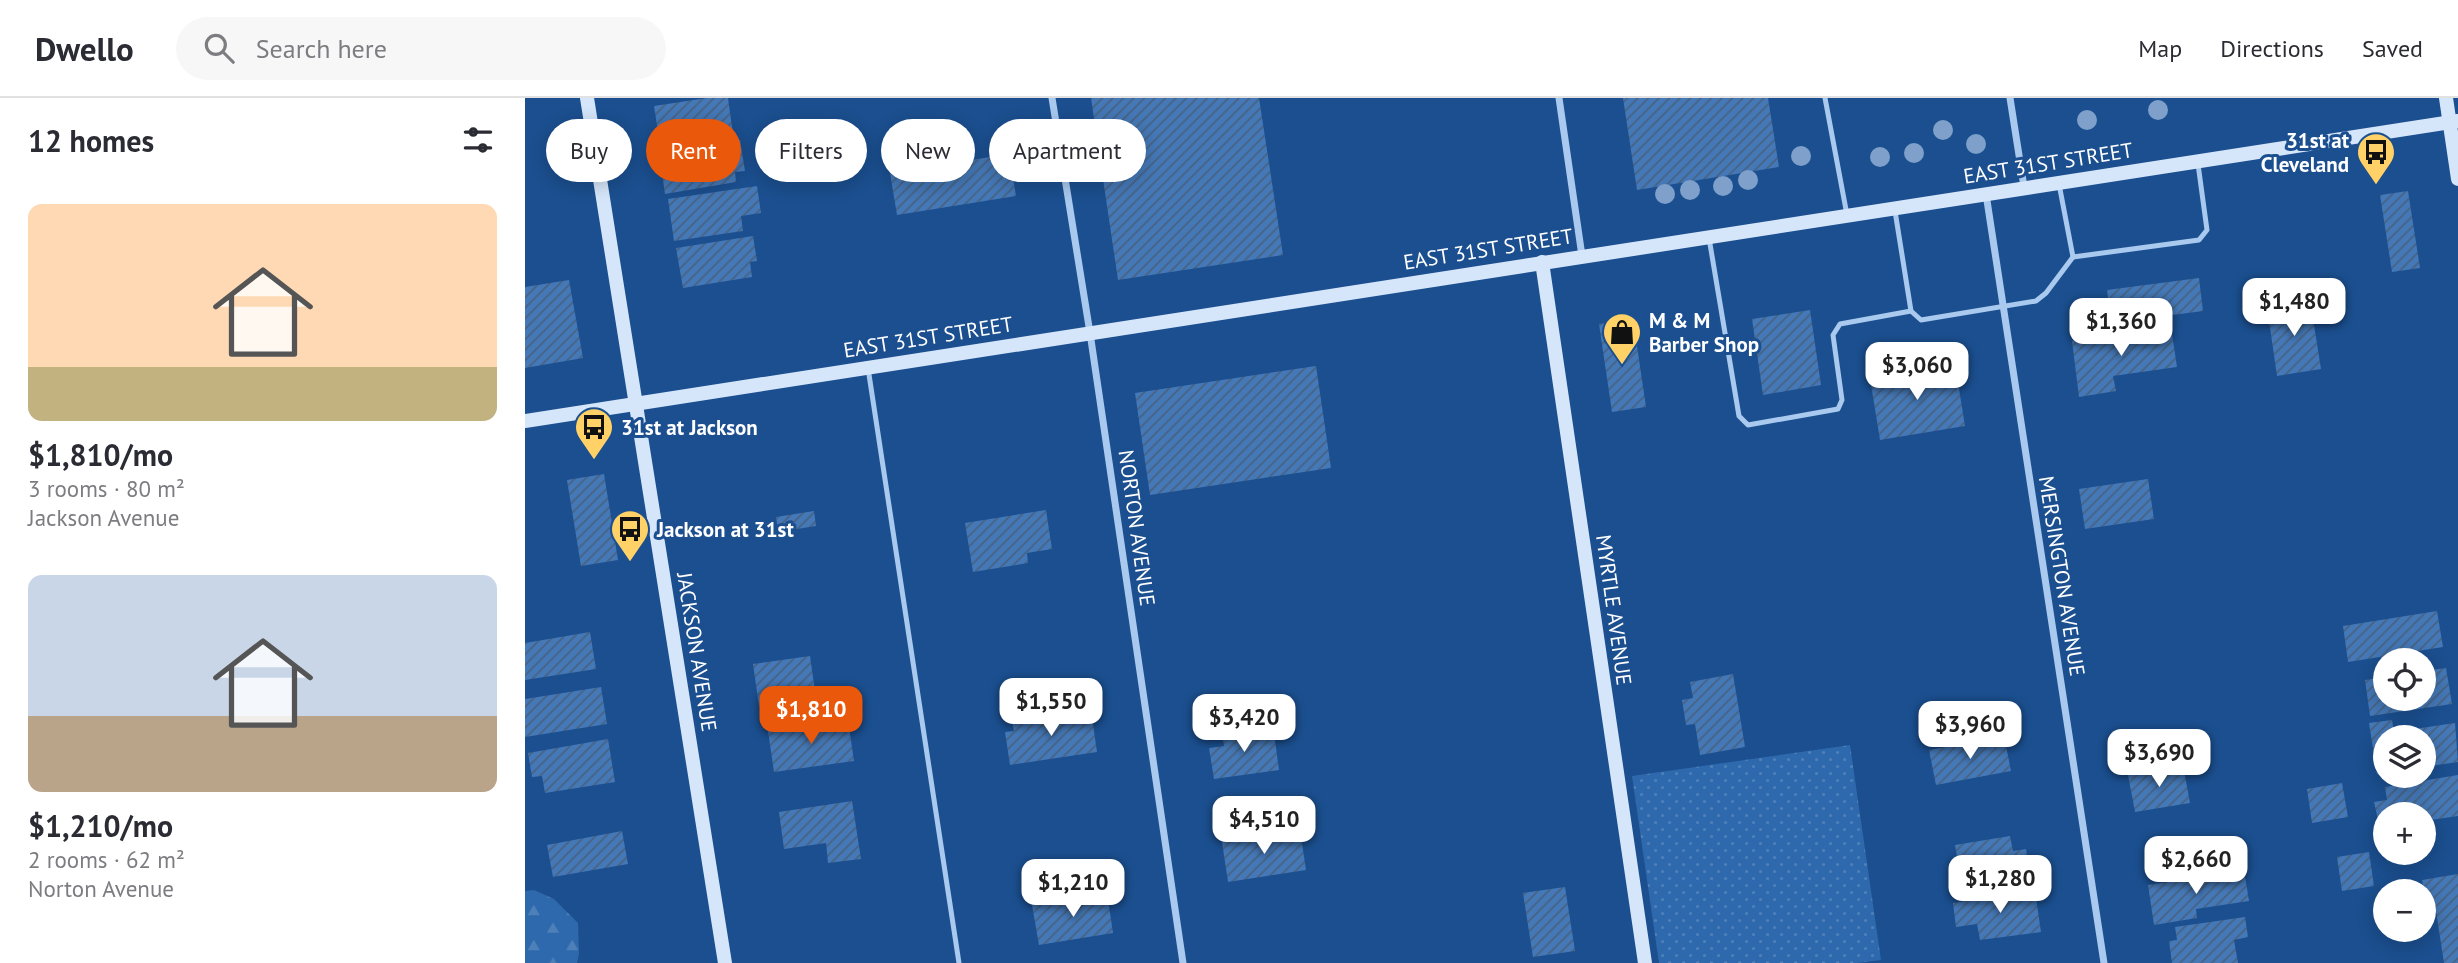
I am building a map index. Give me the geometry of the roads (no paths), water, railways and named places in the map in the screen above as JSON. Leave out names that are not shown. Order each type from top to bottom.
[{"type":"main road","name":"JACKSON AVENUE","points":[[587,98],[725,963]]},
{"type":"main road","points":[[2446,98],[2454,121],[2458,179]]},
{"type":"main road","name":"EAST 31ST STREET","points":[[525,421],[2454,121]]},
{"type":"main road","name":"MYRTLE AVENUE","points":[[1542,262],[1645,963]]},
{"type":"street","name":"NORTON AVENUE","points":[[1052,98],[1090,333],[1183,963]]},
{"type":"street","points":[[1559,98],[1582,256]]},
{"type":"street","points":[[2010,98],[2024,187]]},
{"type":"street","name":"MERSINGTON AVENUE","points":[[1986,194],[2104,963]]},
{"type":"lane","points":[[1825,98],[1847,215]]},
{"type":"lane","points":[[1894,208],[1911,312],[1921,320],[2036,301],[2046,293],[2073,257],[2199,240],[2207,230],[2197,161]]},
{"type":"lane","points":[[2058,182],[2073,257]]},
{"type":"lane","points":[[1709,236],[1739,416],[1748,425],[1838,409],[1842,400],[1833,335],[1840,324],[1911,312]]},
{"type":"lane","points":[[868,367],[959,963]]},
{"type":"place","name":"31st at Cleveland","points":[[2376,186]]},
{"type":"place","name":"M & M Barber Shop","points":[[1622,366]]},
{"type":"place","name":"31st at Jackson","points":[[594,461]]},
{"type":"place","name":"Jackson at 31st","points":[[630,563]]}]
